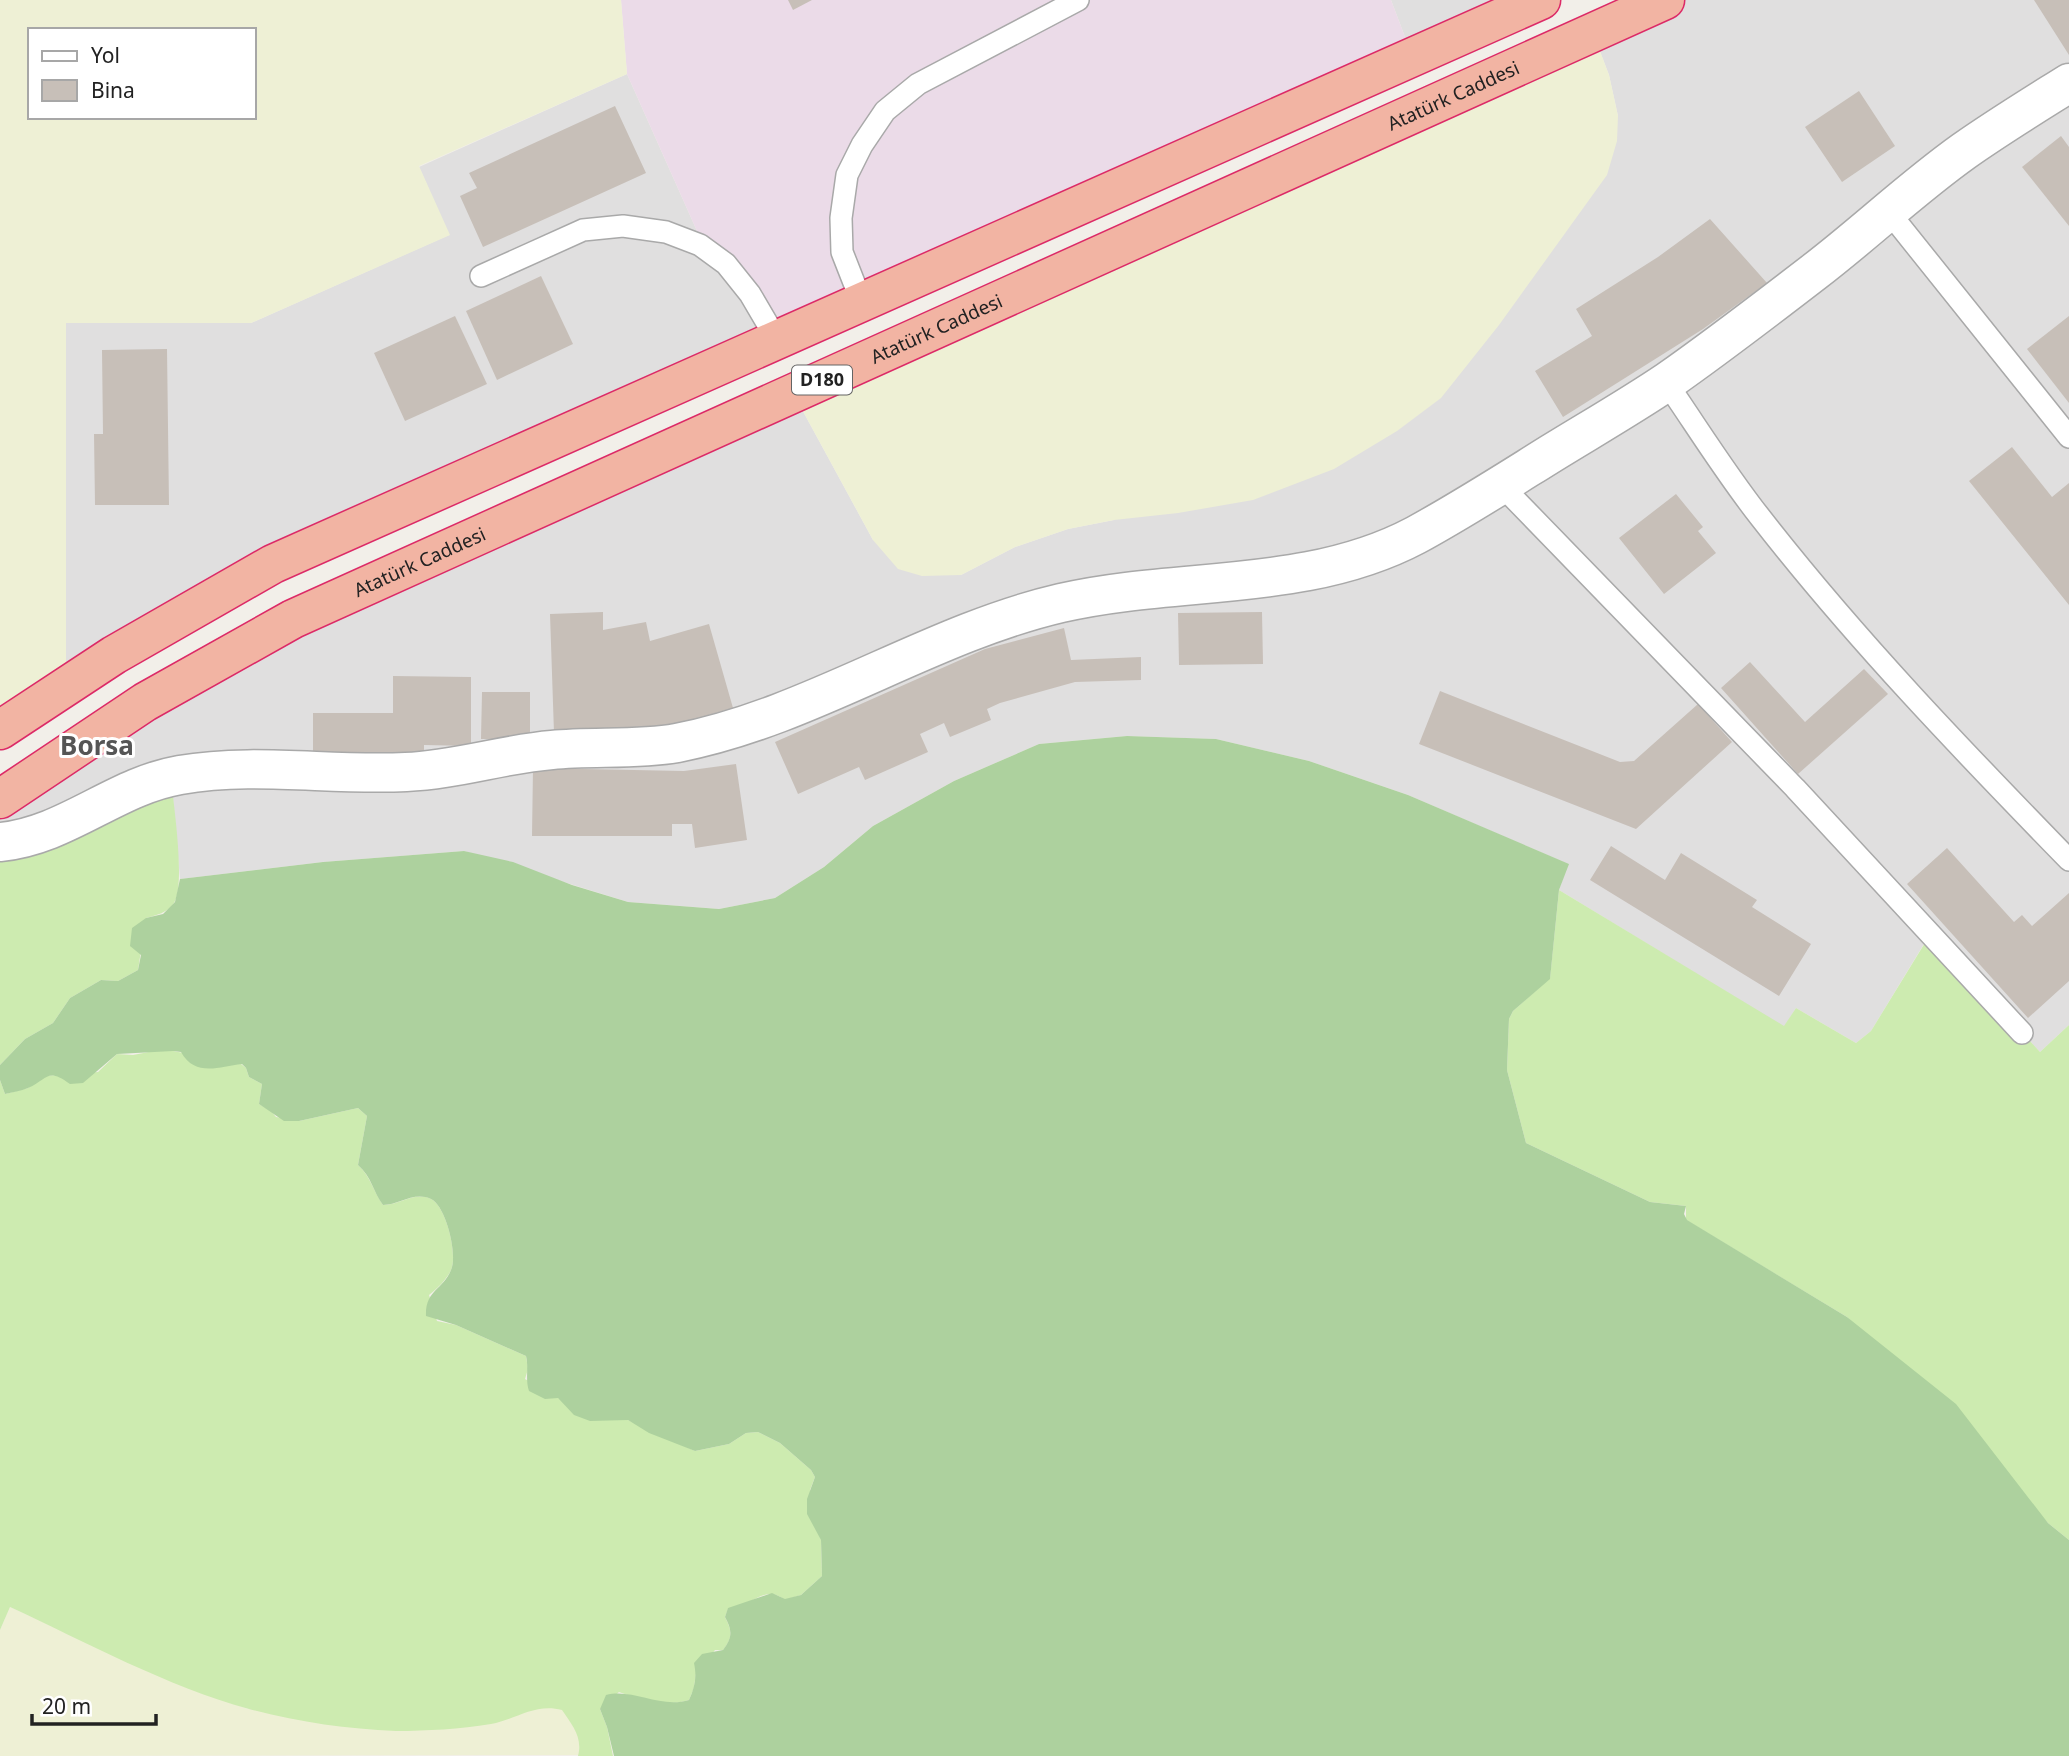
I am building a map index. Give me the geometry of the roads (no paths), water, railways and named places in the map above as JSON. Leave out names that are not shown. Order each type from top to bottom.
[{"type":"highway","points":[[0,730],[114,655],[273,564],[862,303],[1499,9],[1541,0]]},
{"type":"highway","name":"Atatürk Caddesi","points":[[0,799],[145,702],[293,619],[1665,0]]},
{"type":"street","points":[[0,842],[46,833],[133,789],[171,776],[247,768],[336,773],[409,772],[452,768],[548,750],[671,744],[747,726],[968,634],[1057,604],[1110,594],[1316,570],[1371,556],[1415,536],[1667,382],[1815,272],[1963,151],[2069,83]]},
{"type":"lane","points":[[862,303],[842,252],[841,218],[847,176],[862,145],[885,111],[918,84],[1079,0]]},
{"type":"lane","points":[[1888,211],[2069,437]]},
{"type":"lane","points":[[481,276],[583,230],[623,226],[666,232],[700,245],[726,264],[750,294],[777,340]]},
{"type":"lane","points":[[1667,382],[1759,516],[1840,614],[1913,698],[2069,860]]},
{"type":"lane","points":[[1501,485],[1795,788],[2022,1033]]},
{"type":"district","name":"Borsa","points":[[97,746]]}]
